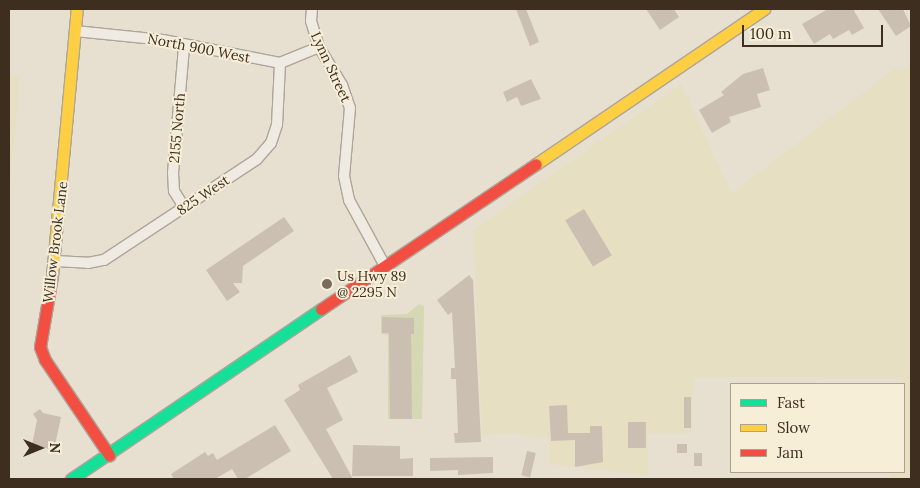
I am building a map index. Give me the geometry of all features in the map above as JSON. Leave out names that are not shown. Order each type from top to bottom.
[{"type":"main road","name":"Willow Brook Lane","points":[[77,9],[55,261],[40,347],[45,360],[109,454]]},
{"type":"main road","points":[[71,479],[764,9]]},
{"type":"main road","points":[[79,479],[86,469]]},
{"type":"street","name":"Lynn Street","points":[[312,9],[311,21],[319,47],[342,85],[350,108],[344,176],[349,200],[385,266]]},
{"type":"street","name":"North 900 West","points":[[75,31],[163,40],[184,46],[280,63]]},
{"type":"street","name":"2155 North","points":[[184,46],[173,173],[174,191],[184,207]]},
{"type":"street","points":[[280,63],[319,47]]},
{"type":"street","name":"825 West","points":[[55,261],[88,263],[104,260],[257,159],[271,143],[277,125],[280,63]]},
{"type":"shaded area","points":[[911,68],[911,479],[890,479],[890,474],[905,473],[905,383],[903,383],[903,378],[694,377],[693,433],[648,433],[648,476],[549,464],[549,439],[514,433],[482,436],[473,230],[681,84],[732,193],[894,69]]},
{"type":"shaded area","points":[[9,75],[20,76],[9,198]]},
{"type":"green space","points":[[419,304],[424,306],[422,419],[388,419],[388,335],[381,334],[381,315],[407,314]]},
{"type":"building","points":[[516,9],[526,9],[539,42],[530,46]]},
{"type":"building","points":[[646,9],[674,9],[679,17],[660,30]]},
{"type":"building","points":[[828,9],[853,9],[864,28],[852,35],[849,30],[833,39],[830,34],[814,44],[802,24]]},
{"type":"building","points":[[878,9],[903,9],[911,26],[896,36]]},
{"type":"building","points":[[763,68],[770,90],[757,94],[761,107],[729,117],[731,122],[712,133],[699,110],[724,95],[721,92],[743,74]]},
{"type":"building","points":[[531,79],[541,99],[521,106],[517,97],[507,102],[503,92]]},
{"type":"building","points":[[584,209],[612,255],[593,267],[565,220]]},
{"type":"building","points":[[284,217],[294,231],[243,266],[242,283],[233,283],[240,292],[227,301],[206,270]]},
{"type":"building","points":[[469,275],[473,280],[481,442],[455,443],[454,433],[458,433],[456,379],[451,379],[451,368],[455,368],[452,312],[448,315],[437,300]]},
{"type":"building","points":[[382,317],[414,318],[414,334],[411,334],[412,419],[390,419],[389,333],[382,333]]},
{"type":"building","points":[[350,355],[358,372],[327,388],[343,420],[326,429],[353,479],[333,479],[284,400],[300,390],[298,385]]},
{"type":"building","points":[[684,397],[691,397],[691,428],[684,428]]},
{"type":"building","points":[[567,405],[568,433],[590,433],[590,426],[602,426],[603,462],[575,467],[575,440],[551,441],[549,406]]},
{"type":"building","points":[[40,409],[43,413],[61,417],[54,450],[32,445],[37,420],[33,414]]},
{"type":"building","points":[[628,422],[646,422],[646,448],[628,448]]},
{"type":"building","points":[[275,425],[291,451],[245,479],[238,479],[232,469],[215,479],[174,479],[171,474],[205,452],[208,456],[213,453],[217,460]]},
{"type":"building","points":[[677,444],[687,444],[687,453],[677,453]]},
{"type":"building","points":[[353,445],[400,446],[400,459],[413,458],[413,476],[352,476]]},
{"type":"building","points":[[527,451],[536,453],[530,477],[521,475]]},
{"type":"building","points":[[694,453],[702,453],[702,466],[694,466]]},
{"type":"building","points":[[493,457],[493,473],[458,475],[458,470],[430,471],[430,458]]},
{"type":"traffic: fast","points":[[71,479],[321,309]]},
{"type":"traffic: slow","points":[[52,276],[77,9]]},
{"type":"traffic: slow","points":[[536,164],[764,9]]},
{"type":"traffic: jam","points":[[321,309],[536,164]]},
{"type":"traffic: jam","points":[[52,276],[40,347],[45,360],[109,455]]},
{"type":"place","name":"Us Hwy 89 @ 2295 N","points":[[327,284]]}]
